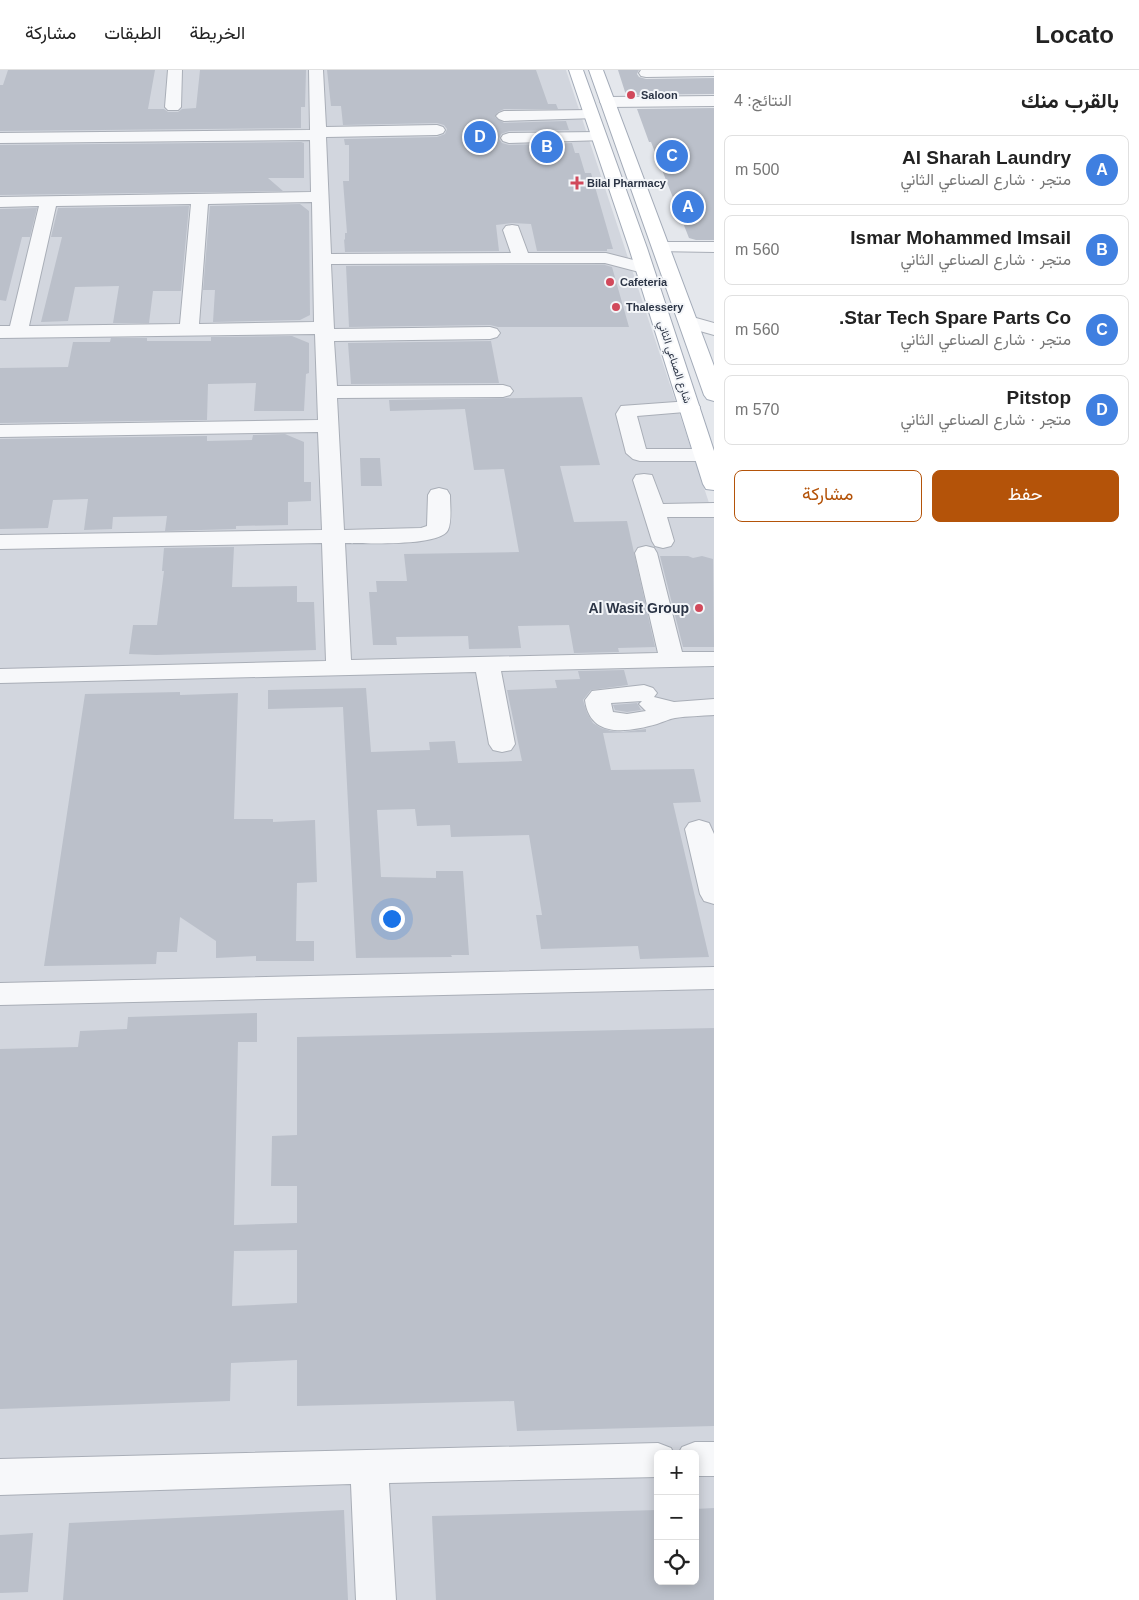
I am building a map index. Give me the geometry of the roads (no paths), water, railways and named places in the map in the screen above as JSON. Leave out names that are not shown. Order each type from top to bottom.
[{"type":"main road","name":"شارع الصناعي الثاني","points":[[576,70],[638,248],[714,484]]},
{"type":"main road","name":"شارع الصناعي الثاني","points":[[596,70],[689,322],[706,342],[714,395]]},
{"type":"lane","points":[[173,106],[175,70]]},
{"type":"lane","points":[[316,70],[324,332],[339,668]]},
{"type":"lane","points":[[658,102],[645,71],[714,72]]},
{"type":"lane","points":[[608,102],[714,101]]},
{"type":"lane","points":[[504,116],[591,115]]},
{"type":"lane","points":[[0,138],[319,134],[437,126],[441,148]]},
{"type":"lane","points":[[509,138],[598,137]]},
{"type":"lane","points":[[0,202],[321,197]]},
{"type":"lane","points":[[189,330],[200,199]]},
{"type":"lane","points":[[49,201],[9,332],[189,330],[490,333]]},
{"type":"lane","points":[[512,230],[521,258]]},
{"type":"lane","points":[[661,247],[714,247]]},
{"type":"lane","points":[[606,258],[638,248]]},
{"type":"lane","points":[[322,258],[606,258],[643,268]]},
{"type":"lane","points":[[689,322],[714,329]]},
{"type":"lane","points":[[328,392],[503,391]]},
{"type":"lane","points":[[690,407],[637,408],[628,410],[626,414],[640,455],[705,455]]},
{"type":"lane","points":[[0,430],[329,426]]},
{"type":"lane","points":[[644,480],[653,511],[654,547],[672,660]]},
{"type":"lane","points":[[0,542],[424,534],[435,532],[439,525],[438,495]]},
{"type":"lane","points":[[653,511],[714,510]]},
{"type":"lane","points":[[0,676],[714,659]]},
{"type":"lane","points":[[642,660],[644,693],[649,702],[668,710],[714,707]]},
{"type":"lane","points":[[487,664],[502,744]]},
{"type":"lane","points":[[644,693],[601,696],[598,700],[601,715],[609,721],[647,720],[659,716],[668,710]]},
{"type":"lane","points":[[699,829],[714,894]]},
{"type":"lane","points":[[0,994],[714,978]]},
{"type":"lane","points":[[699,1459],[714,1459]]},
{"type":"lane","points":[[0,1477],[654,1460]]},
{"type":"lane","points":[[369,1466],[376,1600]]},
{"type":"place","name":"Saloon","points":[[631,95]]},
{"type":"place","name":"Pitstop","points":[[480,137]]},
{"type":"place","name":"Ismar Mohammed Imsail","points":[[547,147]]},
{"type":"place","name":"Star Tech Spare Parts Co.","points":[[672,156]]},
{"type":"place","name":"Bilal Pharmacy","points":[[577,183]]},
{"type":"place","name":"Al Sharah Laundry","points":[[688,207]]},
{"type":"place","name":"Cafeteria","points":[[610,282]]},
{"type":"place","name":"Thalessery","points":[[616,307]]},
{"type":"place","name":"Al Wasit Group","points":[[699,608]]}]
